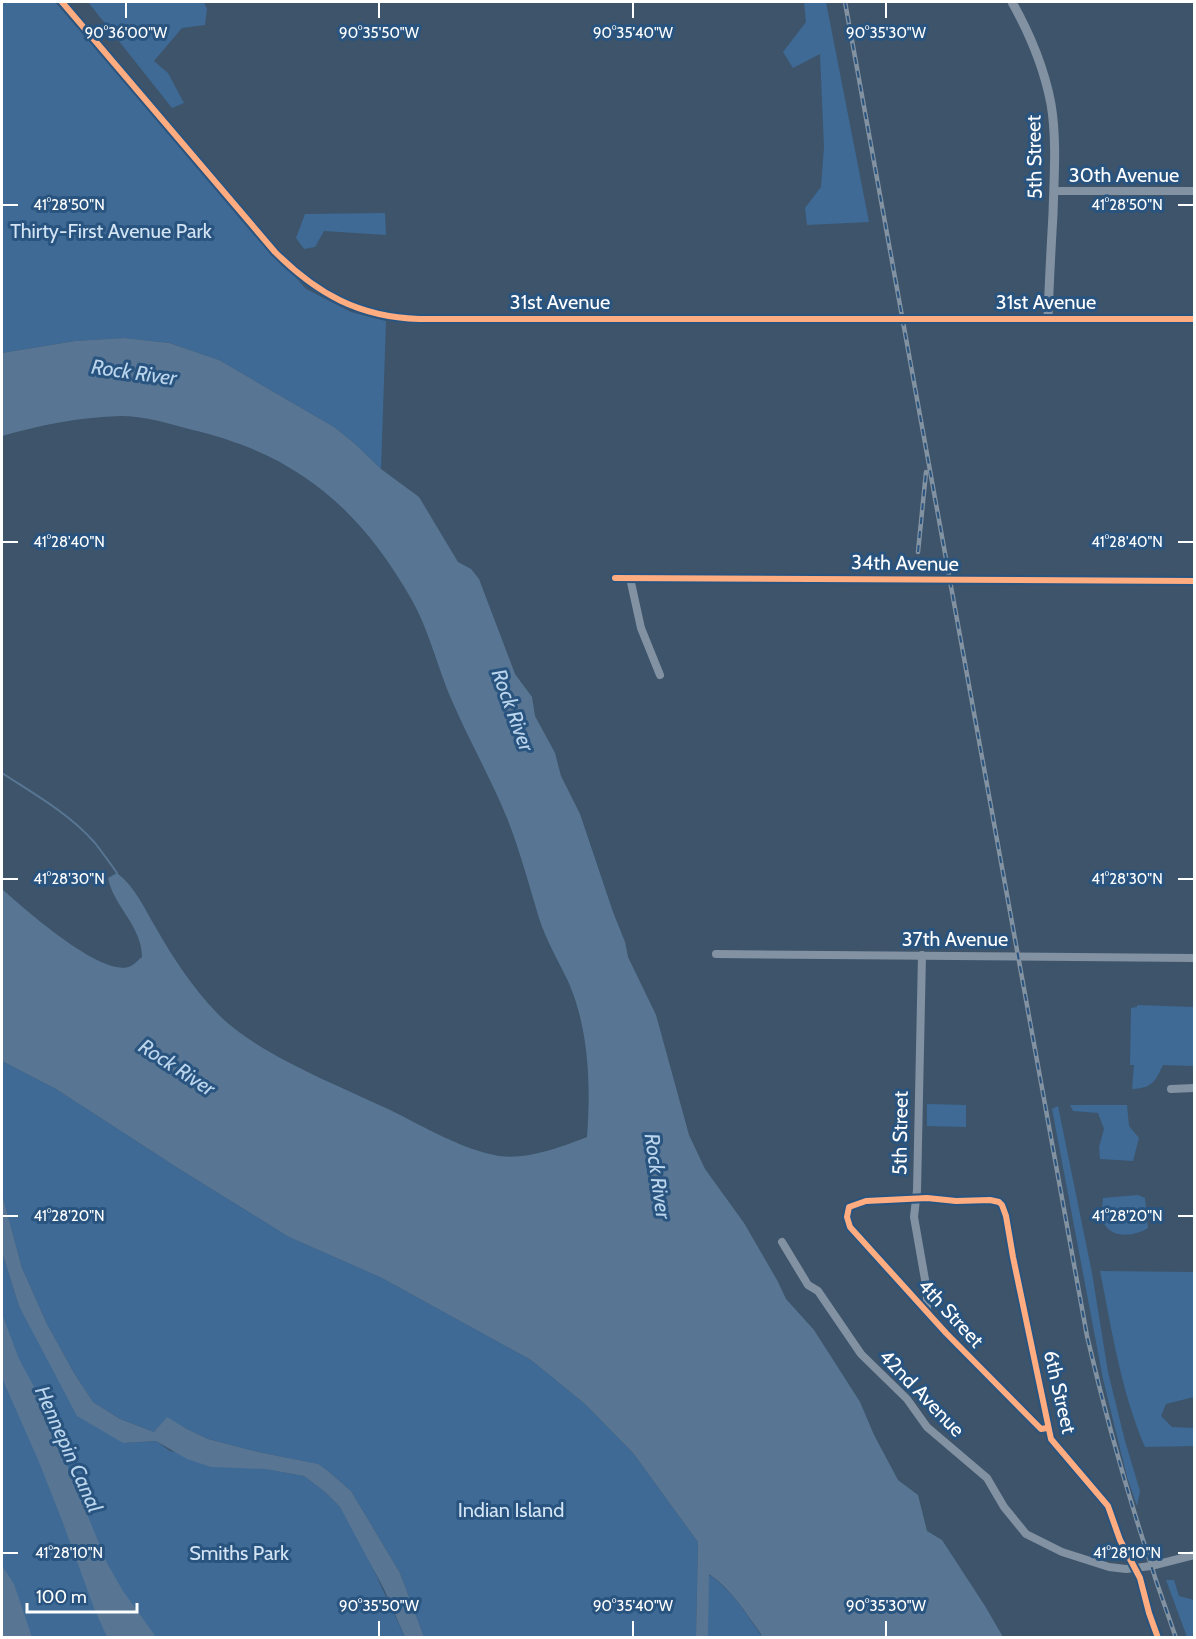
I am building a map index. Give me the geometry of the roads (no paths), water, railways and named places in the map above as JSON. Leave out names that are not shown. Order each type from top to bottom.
[{"type":"street","name":"31st Avenue","points":[[62,2],[292,269],[340,302],[384,316],[419,319],[1194,319]]},
{"type":"street","name":"5th Street","points":[[1012,2],[1036,50],[1051,104],[1054,191],[1047,319]]},
{"type":"street","name":"30th Avenue","points":[[1054,191],[1194,191]]},
{"type":"street","name":"34th Avenue","points":[[615,578],[1194,581]]},
{"type":"street","points":[[630,578],[641,628],[660,675]]},
{"type":"street","name":"37th Avenue","points":[[716,954],[1194,958]]},
{"type":"street","name":"5th Street","points":[[922,955],[914,1217],[927,1291],[927,1310]]},
{"type":"street","points":[[1171,1089],[1194,1088]]},
{"type":"street","name":"6th Street","points":[[916,1198],[999,1202],[1006,1216],[1051,1439],[1108,1506],[1119,1540],[1135,1568],[1158,1638]]},
{"type":"street","name":"4th Street","points":[[916,1198],[866,1201],[849,1207],[847,1217],[850,1227],[954,1341],[1041,1429],[1047,1428]]},
{"type":"street","name":"42nd Avenue","points":[[782,1242],[808,1285],[818,1291],[861,1354],[907,1399],[927,1427],[987,1478],[1004,1507],[1026,1534],[1048,1546],[1109,1567],[1135,1568],[1194,1555]]},
{"type":"water","name":"Rock River","points":[[124,338],[169,343],[219,360],[334,427],[381,469],[419,497],[458,562],[471,569],[479,579],[515,674],[532,697],[535,716],[555,753],[561,776],[580,814],[625,942],[628,957],[656,1015],[689,1135],[705,1169],[744,1223],[786,1299],[814,1330],[860,1402],[874,1435],[898,1480],[918,1495],[927,1531],[942,1540],[1003,1637],[761,1637],[738,1602],[709,1574],[708,1637],[696,1637],[698,1542],[633,1453],[585,1404],[531,1360],[382,1278],[289,1237],[56,1089],[2,1061],[2,889],[44,925],[84,953],[119,967],[131,966],[142,957],[141,946],[133,926],[111,888],[108,878],[117,873],[135,892],[176,961],[208,1003],[233,1028],[275,1055],[443,1137],[485,1153],[510,1157],[521,1156],[587,1137],[589,1098],[587,1058],[575,999],[542,926],[507,818],[453,703],[422,621],[389,563],[367,534],[344,509],[290,468],[260,452],[226,439],[172,424],[138,417],[91,418],[31,428],[2,436],[2,353],[75,341]]},
{"type":"water","points":[[2,1194],[22,1268],[47,1324],[93,1402],[120,1419],[154,1432],[167,1417],[208,1439],[318,1464],[328,1471],[351,1491],[400,1573],[424,1637],[405,1637],[384,1589],[340,1507],[304,1476],[265,1469],[211,1467],[187,1459],[156,1441],[123,1443],[77,1416],[19,1306],[2,1252]]},
{"type":"water","points":[[2,1314],[19,1359],[39,1396],[107,1563],[123,1591],[156,1637],[107,1637],[39,1462],[2,1378]]},
{"type":"water","points":[[2,1566],[14,1584],[32,1637],[2,1637]]},
{"type":"waterway","points":[[2,773],[74,823],[95,843],[117,873]]},
{"type":"railway","points":[[845,2],[1087,1336],[1127,1488],[1176,1638]]},
{"type":"railway","points":[[918,552],[926,472]]},
{"type":"park label","name":"Thirty-First Avenue Park","points":[[111,231]]},
{"type":"park label","name":"Indian Island","points":[[511,1510]]},
{"type":"park label","name":"Smiths Park","points":[[239,1553]]},
{"type":"water label","name":"Hennepin Canal","points":[[69,1449]]}]
